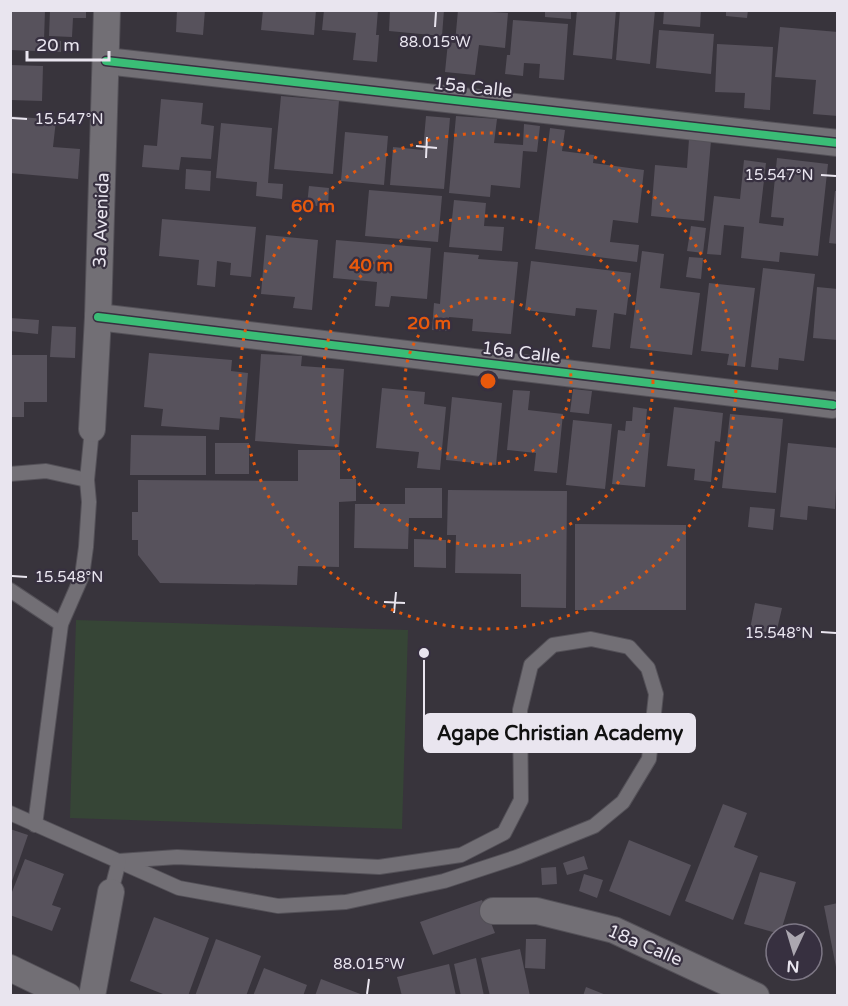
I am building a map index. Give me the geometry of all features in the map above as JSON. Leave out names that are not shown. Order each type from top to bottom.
[{"type":"street","name":"3a Avenida","points":[[92,429],[98,317],[107,10]]},
{"type":"street","name":"15a Calle","points":[[106,62],[837,142]]},
{"type":"street","name":"16a Calle","points":[[98,317],[833,405]]},
{"type":"street","points":[[92,996],[111,892]]},
{"type":"street","name":"18a Calle","points":[[493,911],[537,911],[614,930],[756,996]]},
{"type":"street","points":[[10,969],[68,996]]},
{"type":"lane","points":[[34,825],[61,624],[82,576],[86,547],[89,502],[87,480],[92,429]]},
{"type":"lane","points":[[10,474],[46,471],[87,480]]},
{"type":"lane","points":[[10,590],[61,624]]},
{"type":"lane","points":[[10,813],[179,888],[278,906],[346,902],[444,881],[517,857],[594,826],[623,802],[649,759],[656,694],[648,668],[629,647],[591,639],[553,645],[531,665],[520,710],[521,800],[504,833],[461,855],[379,867],[177,857],[119,861]]},
{"type":"lane","points":[[111,892],[119,861]]},
{"type":"green space","points":[[76,620],[408,630],[402,829],[70,818]]},
{"type":"building","points":[[10,10],[45,10],[44,40],[61,41],[61,52],[10,50]]},
{"type":"building","points":[[50,10],[86,10],[86,18],[73,18],[72,37],[49,36]]},
{"type":"building","points":[[177,10],[205,10],[203,35],[176,32]]},
{"type":"building","points":[[263,10],[316,10],[314,35],[261,30]]},
{"type":"building","points":[[324,10],[378,10],[377,62],[353,60],[356,33],[322,30]]},
{"type":"building","points":[[390,10],[444,10],[442,36],[389,31]]},
{"type":"building","points":[[458,10],[508,13],[505,48],[479,45],[475,75],[445,72],[448,42],[455,43]]},
{"type":"building","points":[[545,10],[571,10],[571,19],[545,17]]},
{"type":"building","points":[[577,10],[616,10],[612,59],[573,55]]},
{"type":"building","points":[[620,10],[655,10],[650,64],[616,60]]},
{"type":"building","points":[[664,10],[701,10],[700,27],[663,24]]},
{"type":"building","points":[[726,10],[748,10],[747,18],[726,16]]},
{"type":"building","points":[[513,20],[568,24],[564,80],[539,78],[540,64],[524,63],[523,76],[505,74],[507,55],[510,55]]},
{"type":"building","points":[[780,27],[838,32],[838,116],[813,114],[816,80],[775,77]]},
{"type":"building","points":[[659,30],[714,34],[711,74],[656,68]]},
{"type":"building","points":[[717,44],[773,47],[770,110],[744,108],[745,93],[715,92]]},
{"type":"building","points":[[10,65],[43,66],[42,101],[10,100]]},
{"type":"building","points":[[281,96],[339,101],[333,174],[274,169]]},
{"type":"building","points":[[161,99],[203,103],[201,124],[214,126],[211,159],[181,157],[179,170],[142,167],[144,145],[157,146]]},
{"type":"building","points":[[10,116],[56,120],[53,147],[80,149],[78,179],[10,173]]},
{"type":"building","points":[[426,116],[450,118],[444,189],[390,185],[393,147],[423,150]]},
{"type":"building","points":[[456,116],[497,119],[494,143],[523,145],[524,124],[540,126],[537,152],[523,151],[520,188],[491,185],[490,197],[449,193]]},
{"type":"building","points":[[221,123],[272,128],[268,183],[283,184],[282,199],[256,196],[257,182],[216,178]]},
{"type":"building","points":[[550,128],[565,130],[562,151],[594,155],[593,163],[644,170],[638,223],[613,220],[610,242],[639,245],[637,262],[535,249]]},
{"type":"building","points":[[345,132],[388,136],[384,185],[341,181]]},
{"type":"building","points":[[689,139],[711,141],[704,221],[651,216],[655,165],[687,168]]},
{"type":"building","points":[[777,158],[828,164],[818,256],[780,252],[779,262],[741,258],[744,227],[724,225],[721,255],[707,254],[714,196],[740,199],[744,160],[766,163],[759,223],[783,226],[784,218],[771,217]]},
{"type":"building","points":[[186,169],[211,171],[210,191],[185,189]]},
{"type":"building","points":[[309,186],[329,188],[328,207],[307,205]]},
{"type":"building","points":[[369,190],[442,196],[438,242],[365,236]]},
{"type":"building","points":[[835,191],[838,191],[838,244],[829,243]]},
{"type":"building","points":[[454,200],[486,203],[484,226],[504,227],[502,251],[449,247]]},
{"type":"building","points":[[162,219],[256,227],[251,277],[230,275],[231,263],[217,261],[215,287],[197,285],[199,260],[159,256]]},
{"type":"building","points":[[691,226],[706,228],[703,253],[687,251]]},
{"type":"building","points":[[266,235],[318,240],[312,310],[293,308],[295,297],[261,294]]},
{"type":"building","points":[[336,240],[431,248],[427,299],[391,296],[389,307],[375,306],[377,282],[333,278]]},
{"type":"building","points":[[642,251],[664,254],[660,288],[700,293],[692,355],[630,348]]},
{"type":"building","points":[[444,252],[479,255],[478,259],[518,262],[511,334],[472,331],[473,319],[449,317],[448,331],[432,330],[434,303],[440,304]]},
{"type":"building","points":[[689,257],[703,258],[701,279],[686,277]]},
{"type":"building","points":[[531,261],[631,273],[626,315],[614,313],[610,349],[592,347],[597,310],[576,308],[575,316],[525,310]]},
{"type":"building","points":[[763,268],[815,274],[804,361],[779,358],[778,370],[751,367]]},
{"type":"building","points":[[709,283],[755,288],[745,367],[727,365],[729,354],[701,351]]},
{"type":"building","points":[[817,287],[838,289],[838,340],[813,338]]},
{"type":"building","points":[[10,318],[39,320],[38,334],[10,331]]},
{"type":"building","points":[[52,326],[76,327],[75,358],[50,357]]},
{"type":"building","points":[[149,353],[232,360],[231,371],[248,373],[244,419],[220,417],[219,430],[161,426],[163,409],[144,407]]},
{"type":"building","points":[[261,354],[302,356],[301,366],[344,369],[339,447],[255,441]]},
{"type":"building","points":[[10,355],[47,355],[47,402],[24,402],[24,417],[10,417]]},
{"type":"building","points":[[382,388],[425,392],[424,404],[446,407],[440,470],[417,468],[419,452],[376,448]]},
{"type":"building","points":[[573,389],[592,391],[589,414],[570,412]]},
{"type":"building","points":[[513,390],[530,391],[528,410],[563,414],[557,473],[534,471],[536,453],[507,450]]},
{"type":"building","points":[[452,397],[502,403],[496,465],[446,460]]},
{"type":"building","points":[[633,407],[647,409],[645,433],[650,433],[645,487],[612,484],[618,430],[625,431],[626,421],[632,421]]},
{"type":"building","points":[[674,407],[723,413],[720,442],[715,441],[711,482],[694,480],[695,469],[667,466]]},
{"type":"building","points":[[730,414],[783,419],[776,493],[722,488]]},
{"type":"building","points":[[573,420],[612,424],[605,489],[566,485]]},
{"type":"building","points":[[131,435],[206,436],[206,475],[130,475]]},
{"type":"building","points":[[215,443],[249,443],[249,474],[215,474]]},
{"type":"building","points":[[788,443],[838,448],[835,509],[808,506],[807,520],[780,517]]},
{"type":"building","points":[[298,450],[340,450],[340,479],[356,479],[356,501],[339,502],[339,567],[298,566],[297,585],[160,583],[138,555],[138,540],[132,540],[132,512],[138,512],[138,480],[298,481]]},
{"type":"building","points":[[405,488],[442,488],[442,518],[409,518],[408,549],[354,548],[355,504],[405,504]]},
{"type":"building","points":[[448,490],[567,491],[566,608],[521,607],[521,574],[455,573],[456,535],[447,535]]},
{"type":"building","points":[[750,507],[775,509],[773,530],[748,527]]},
{"type":"building","points":[[575,524],[686,525],[686,610],[575,610]]},
{"type":"building","points":[[414,539],[446,540],[446,568],[414,567]]},
{"type":"building","points":[[755,603],[782,608],[776,634],[750,629]]},
{"type":"building","points":[[723,804],[747,813],[734,847],[758,856],[733,920],[685,901]]},
{"type":"building","points":[[10,829],[28,835],[11,884],[10,884]]},
{"type":"building","points":[[629,840],[691,865],[670,916],[609,891]]},
{"type":"building","points":[[584,856],[588,869],[567,875],[563,863]]},
{"type":"building","points":[[25,859],[64,874],[52,905],[61,908],[52,931],[10,915],[10,897]]},
{"type":"building","points":[[556,867],[557,884],[542,885],[541,868]]},
{"type":"building","points":[[760,872],[796,882],[784,922],[764,922],[764,930],[744,924]]},
{"type":"building","points":[[584,874],[603,880],[597,898],[579,891]]},
{"type":"building","points":[[482,900],[495,933],[433,955],[420,922]]},
{"type":"building","points":[[838,903],[838,967],[836,967],[824,906]]},
{"type":"building","points":[[154,917],[209,938],[188,996],[168,996],[130,981]]},
{"type":"building","points":[[216,939],[261,956],[246,996],[195,996]]},
{"type":"building","points":[[526,939],[546,939],[545,969],[525,968]]},
{"type":"building","points":[[520,949],[530,996],[490,996],[481,958]]},
{"type":"building","points":[[476,958],[484,996],[461,996],[454,964]]},
{"type":"building","points":[[449,964],[456,996],[402,996],[397,977]]},
{"type":"building","points":[[264,968],[307,985],[303,996],[253,996]]},
{"type":"building","points":[[321,979],[363,995],[363,996],[315,996]]},
{"type":"building","points":[[586,987],[606,995],[606,996],[583,996]]},
{"type":"cycle path","points":[[106,61],[838,143]]},
{"type":"cycle path","points":[[98,317],[833,405]]},
{"type":"place","name":"Agape Christian Academy","points":[[424,653]]}]
